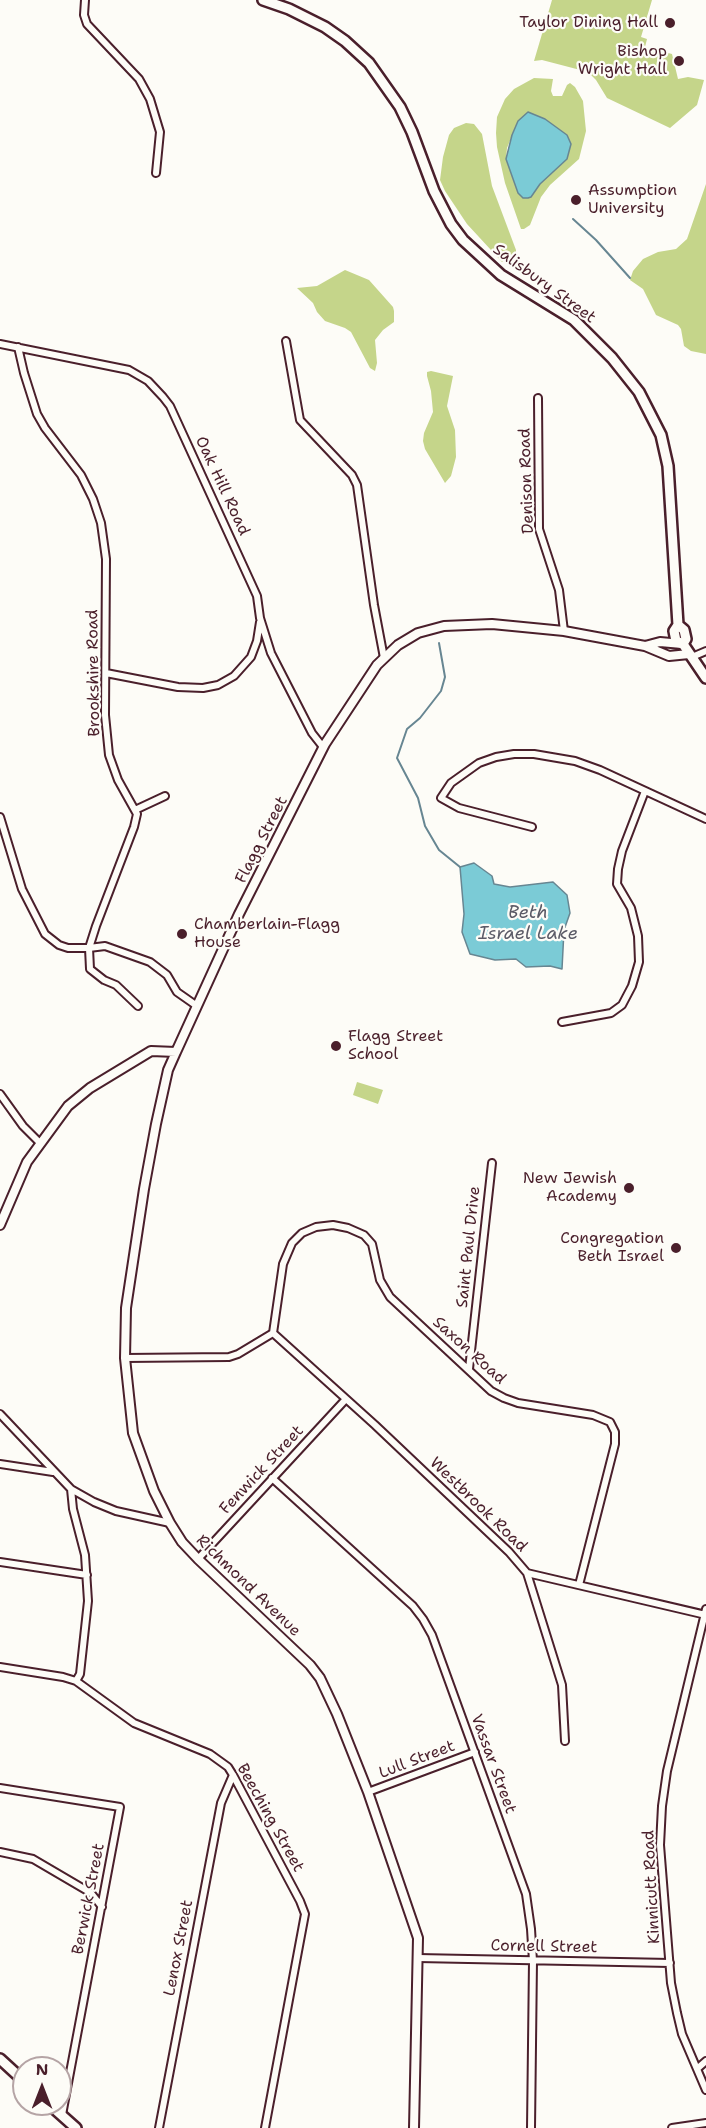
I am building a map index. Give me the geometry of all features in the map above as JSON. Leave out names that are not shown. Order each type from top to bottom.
[{"type":"main road","name":"Salisbury Street","points":[[263,0],[289,9],[325,27],[345,41],[369,63],[400,107],[431,184],[451,224],[463,240],[501,275],[539,297],[582,327],[620,367],[639,392],[660,435],[668,466],[678,625],[674,631],[676,641],[683,644],[706,678]]},
{"type":"main road","points":[[0,2058],[12,2070]]},
{"type":"street","points":[[85,0],[84,15],[87,24],[139,79],[150,99],[160,132],[156,173]]},
{"type":"street","points":[[286,341],[300,420],[352,475],[357,485],[384,658]]},
{"type":"street","name":"Oak Hill Road","points":[[0,344],[129,369],[148,381],[170,406],[257,596],[260,618],[271,653],[312,733],[323,747]]},
{"type":"street","name":"Brookshire Road","points":[[18,347],[37,414],[81,475],[100,517],[106,559],[105,715],[109,755],[118,780],[135,810]]},
{"type":"street","name":"Denison Road","points":[[538,398],[539,529],[559,590],[564,631]]},
{"type":"street","points":[[106,673],[178,687],[203,688],[218,685],[234,676],[251,657],[257,641],[260,618]]},
{"type":"street","name":"Flagg Street","points":[[176,1052],[239,914],[323,747],[348,707],[384,658],[398,645],[411,637],[444,626],[492,624],[564,631],[645,646],[669,656],[691,655]]},
{"type":"street","name":"Flagg Street","points":[[645,646],[660,642],[683,644]]},
{"type":"street","points":[[691,655],[706,651]]},
{"type":"street","points":[[532,826],[459,808],[441,798],[451,783],[479,764],[496,757],[534,754],[575,761],[600,770],[706,819]]},
{"type":"street","points":[[562,1022],[611,1013],[622,1005],[632,986],[639,962],[638,936],[631,908],[617,884],[622,851],[645,790]]},
{"type":"street","points":[[138,1006],[116,985],[104,980],[90,969],[89,948],[134,827],[135,810],[165,796]]},
{"type":"street","points":[[0,817],[22,889],[45,934],[52,941],[68,948],[105,946],[150,962],[167,975],[177,992],[197,1006]]},
{"type":"street","points":[[0,1225],[20,1176],[40,1143],[68,1106],[90,1088],[151,1052],[176,1052]]},
{"type":"street","name":"Richmond Avenue","points":[[176,1052],[168,1070],[162,1094],[144,1189],[126,1308],[125,1358],[133,1433],[154,1491],[182,1542],[290,1644],[315,1671],[328,1693],[368,1792],[418,1938],[414,2128]]},
{"type":"street","points":[[0,1094],[23,1126],[40,1143]]},
{"type":"street","name":"Saint Paul Drive","points":[[469,1369],[492,1163]]},
{"type":"street","name":"Saxon Road","points":[[273,1333],[283,1264],[292,1243],[302,1233],[316,1227],[348,1228],[364,1235],[372,1244],[380,1280],[390,1297],[491,1391],[518,1402],[599,1416],[610,1422],[614,1427],[616,1438],[614,1450],[579,1586]]},
{"type":"street","points":[[125,1358],[229,1357],[273,1333]]},
{"type":"street","name":"Westbrook Road","points":[[273,1333],[509,1552],[527,1573],[706,1613]]},
{"type":"street","name":"Fenwick Street","points":[[198,1559],[346,1399]]},
{"type":"street","points":[[0,1414],[71,1489],[116,1511],[170,1523]]},
{"type":"street","points":[[0,1464],[54,1473]]},
{"type":"street","name":"Vassar Street","points":[[272,1478],[418,1611],[432,1635],[526,1894],[533,1961],[531,2128]]},
{"type":"street","points":[[71,1489],[87,1575],[87,1619],[80,1674],[76,1681]]},
{"type":"street","points":[[0,1562],[87,1575]]},
{"type":"street","points":[[527,1573],[562,1685],[565,1741]]},
{"type":"street","name":"Kinnicutt Road","points":[[706,1613],[667,1771],[662,1806],[661,1855],[670,1964],[679,2024],[706,2090]]},
{"type":"street","name":"Beeching Street","points":[[0,1667],[76,1681],[134,1723],[210,1754],[228,1767],[233,1775],[305,1914],[265,2128]]},
{"type":"street","name":"Lull Street","points":[[368,1792],[475,1752]]},
{"type":"street","name":"Lenox Street","points":[[159,2128],[221,1803],[233,1775]]},
{"type":"street","name":"Berwick Street","points":[[0,1788],[120,1807],[72,2063]]},
{"type":"street","points":[[0,1852],[33,1859],[92,1893],[102,1907]]},
{"type":"street","name":"Cornell Street","points":[[418,1958],[670,1964]]},
{"type":"street","points":[[698,2068],[706,2061]]},
{"type":"street","points":[[672,2128],[706,2123]]},
{"type":"green space","points":[[552,0],[652,0],[641,37],[647,39],[645,47],[672,54],[678,79],[688,77],[704,80],[697,105],[670,128],[607,98],[588,72],[542,60],[534,61]]},
{"type":"green space","points":[[534,78],[553,79],[551,91],[553,96],[562,96],[570,83],[583,101],[586,131],[579,159],[550,185],[541,197],[530,225],[524,229],[521,229],[505,183],[496,133],[497,117],[505,99],[514,89]],"holes":[[[518,121],[571,144],[567,159],[540,184],[531,197],[521,196],[518,193],[506,159],[507,148]]]},
{"type":"green space","points":[[466,123],[474,124],[482,134],[492,186],[516,250],[516,255],[511,255],[502,262],[467,224],[440,180],[449,135],[454,128]]},
{"type":"green space","points":[[706,184],[706,354],[691,351],[684,346],[678,325],[656,315],[643,289],[630,280],[633,271],[643,259],[658,252],[676,249],[687,239]]},
{"type":"green space","points":[[345,270],[369,280],[393,307],[394,322],[375,340],[377,363],[375,371],[370,368],[351,332],[325,321],[313,303],[297,288],[317,286]]},
{"type":"green space","points":[[427,372],[453,376],[447,406],[455,430],[456,457],[451,476],[445,483],[425,449],[423,441],[433,412],[427,376]]},
{"type":"green space","points":[[357,1082],[383,1090],[378,1104],[353,1095]]},
{"type":"water","points":[[528,112],[545,119],[567,135],[571,144],[567,159],[540,184],[531,197],[523,198],[518,193],[506,159],[518,121]]},
{"type":"water","name":"Beth Israel Lake","points":[[474,863],[492,876],[494,884],[510,887],[553,882],[567,895],[570,913],[564,930],[562,969],[550,966],[526,967],[516,959],[495,960],[470,954],[462,932],[464,914],[460,867]]},
{"type":"waterway","points":[[573,219],[596,240],[630,278]]},
{"type":"waterway","points":[[439,643],[445,677],[441,691],[420,718],[407,729],[397,758],[418,798],[425,826],[439,850],[460,867]]},
{"type":"place","name":"Taylor Dining Hall","points":[[670,23]]},
{"type":"place","name":"Bishop Wright Hall","points":[[679,61]]},
{"type":"place","name":"Assumption University","points":[[576,200]]},
{"type":"place","name":"Chamberlain-Flagg House","points":[[182,934]]},
{"type":"place","name":"Flagg Street School","points":[[336,1046]]},
{"type":"place","name":"New Jewish Academy","points":[[629,1188]]},
{"type":"place","name":"Congregation Beth Israel","points":[[676,1248]]}]
